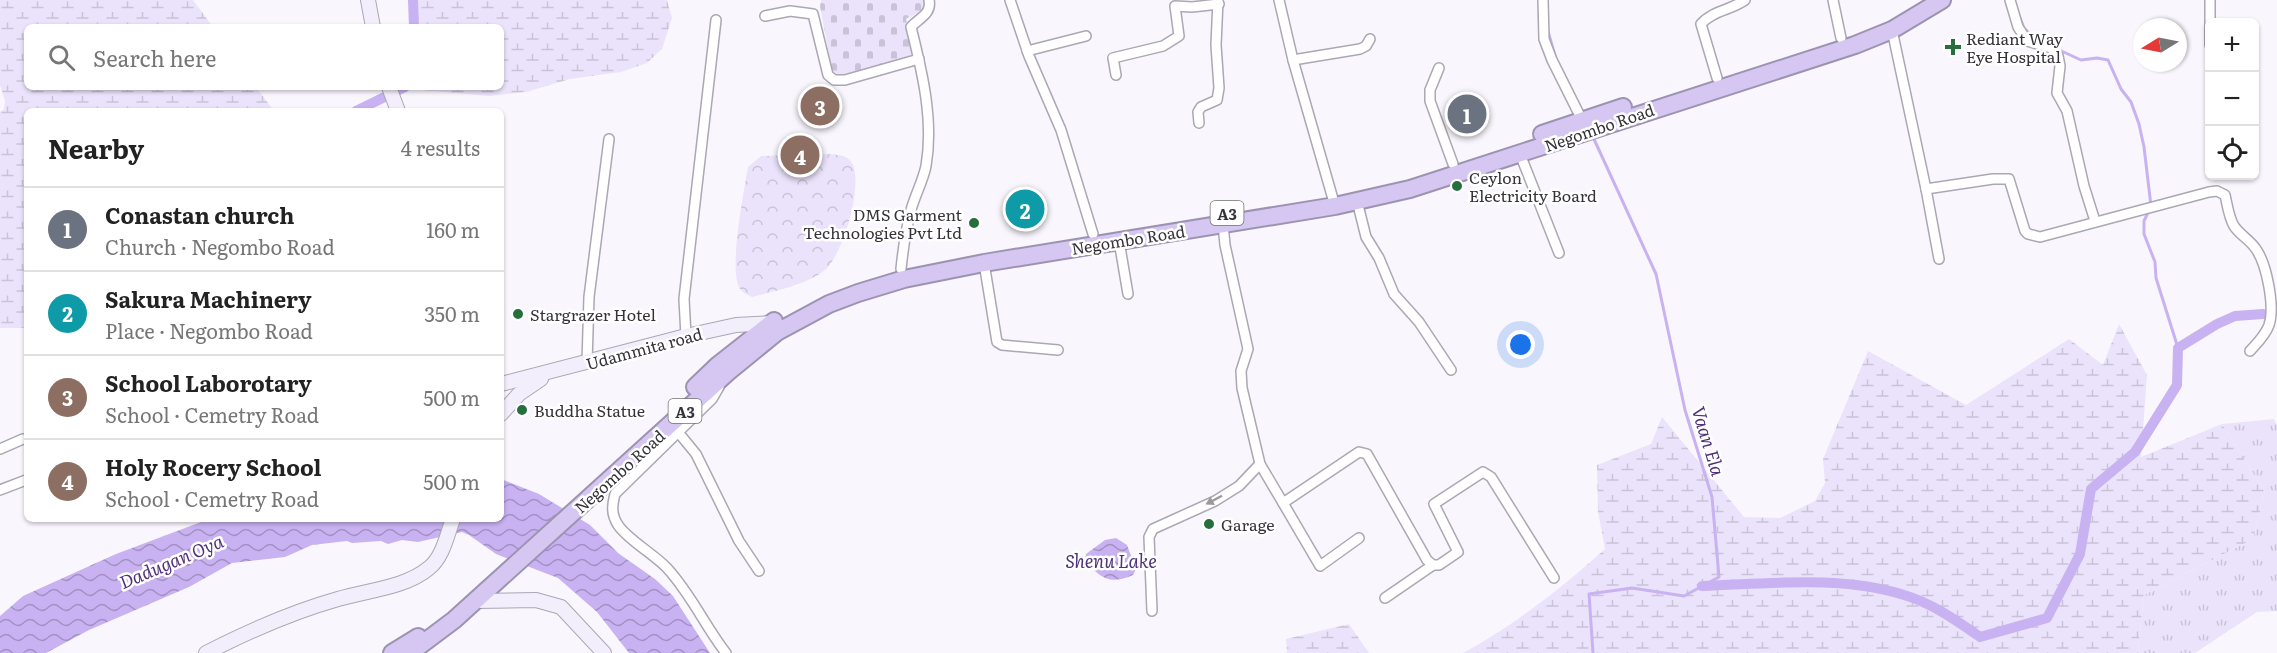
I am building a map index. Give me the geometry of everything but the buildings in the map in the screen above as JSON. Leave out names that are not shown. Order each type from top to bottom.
[{"type":"highway","name":"Negombo Road","points":[[582,498],[728,372],[789,324],[829,304],[875,287],[984,263],[1223,224],[1334,200],[1408,179],[1582,120],[1841,38],[1873,27],[1923,0]]},
{"type":"highway","name":"Negombo Road","points":[[392,653],[450,614],[495,579],[718,365],[771,323],[802,305],[841,288],[901,269],[1093,234],[1334,200],[1357,201],[1410,189],[1830,53],[1892,30],[1942,0]]},
{"type":"highway","name":"Negombo Road","points":[[410,653],[476,602],[495,579]]},
{"type":"street","points":[[368,0],[372,24]]},
{"type":"street","points":[[901,269],[911,210],[924,174],[927,157],[927,122],[919,59],[911,27],[928,12],[929,0]]},
{"type":"street","points":[[1010,0],[1028,51],[1061,130],[1093,234]]},
{"type":"street","points":[[1279,0],[1293,60],[1334,200]]},
{"type":"street","points":[[1542,0],[1544,39],[1582,120]]},
{"type":"street","points":[[1717,78],[1701,24],[1707,17],[1745,0]]},
{"type":"street","points":[[1833,0],[1841,38]]},
{"type":"street","points":[[2010,0],[2018,27],[2027,41],[2051,48],[2058,56],[2060,66],[2057,93],[2067,111],[2084,186],[2095,221]]},
{"type":"street","points":[[2210,0],[2210,18]]},
{"type":"street","points":[[1116,75],[1113,58],[1163,46],[1179,36],[1175,6],[1192,7],[1219,2],[1216,45],[1219,88],[1217,100],[1201,107],[1198,112],[1199,123]]},
{"type":"street","points":[[765,16],[790,11],[813,14],[828,75],[834,80],[844,80],[919,59]]},
{"type":"street","points":[[686,336],[684,299],[716,20]]},
{"type":"street","points":[[1892,30],[1939,259]]},
{"type":"street","points":[[1028,51],[1086,36]]},
{"type":"street","points":[[1293,60],[1360,49],[1366,46],[1370,39]]},
{"type":"street","points":[[1439,68],[1430,90],[1430,101],[1453,164]]},
{"type":"street","points":[[390,90],[397,108]]},
{"type":"street","points":[[587,363],[589,297],[609,139]]},
{"type":"street","points":[[1520,153],[1559,253]]},
{"type":"street","points":[[1926,189],[1993,179],[2009,179],[2025,231],[2040,237],[2217,191],[2225,195],[2234,226],[2251,242],[2262,261],[2269,287],[2271,314],[2268,327],[2250,351]]},
{"type":"street","points":[[1357,201],[1366,237],[1379,258],[1394,294],[1419,322],[1451,370]]},
{"type":"street","points":[[1223,224],[1224,245],[1248,349],[1241,371],[1242,388],[1260,464],[1320,566],[1359,538]]},
{"type":"street","points":[[1119,241],[1128,294]]},
{"type":"street","points":[[984,263],[997,342],[1002,345],[1058,350]]},
{"type":"street","name":"Udammita road","points":[[504,383],[736,325],[789,324]]},
{"type":"street","points":[[504,411],[519,394],[553,372]]},
{"type":"street","points":[[726,653],[707,628],[686,591],[666,567],[618,526],[611,509],[615,494],[712,399],[728,372]]},
{"type":"street","points":[[678,432],[696,454],[739,541],[759,571]]},
{"type":"street","points":[[0,449],[23,439]]},
{"type":"street","points":[[1283,503],[1359,452],[1367,454],[1417,543],[1433,566]]},
{"type":"street","points":[[1152,610],[1149,537],[1153,529],[1215,501],[1239,486],[1260,464]]},
{"type":"street","points":[[1385,598],[1458,552],[1434,504],[1483,472],[1491,477],[1554,578]]},
{"type":"street","points":[[0,490],[24,481]]},
{"type":"street","points":[[206,653],[262,625],[337,599],[414,579],[431,567],[440,554],[452,522]]},
{"type":"street","points":[[476,602],[536,600],[561,606],[604,653]]},
{"type":"green space","points":[[0,0],[193,0],[211,24],[24,24],[24,90],[258,90],[272,108],[24,108],[24,328],[0,328],[0,112],[4,109],[5,101],[0,85]]},
{"type":"green space","points":[[410,0],[667,0],[672,18],[662,49],[647,63],[621,72],[570,79],[526,92],[489,96],[422,90],[504,90],[504,24],[410,24]]},
{"type":"green space","points":[[821,0],[925,0],[921,10],[906,19],[913,52],[909,56],[843,77],[835,75],[832,70],[820,6]]},
{"type":"green space","points":[[828,154],[847,158],[852,163],[855,173],[850,218],[845,235],[832,262],[818,275],[800,284],[752,297],[740,289],[736,265],[738,230],[748,167],[761,156]]},
{"type":"green space","points":[[2119,324],[2147,375],[2141,457],[2222,424],[2265,492],[2253,539],[2144,595],[2138,650],[2141,653],[1463,653],[1537,605],[1605,549],[1598,512],[1597,465],[1651,444],[1662,417],[1744,517],[1780,518],[1815,501],[1825,483],[1823,459],[1868,351],[1966,405],[2069,339],[2103,365]]},
{"type":"green space","points":[[2274,419],[2277,426],[2277,611],[2257,612],[2195,653],[2141,653],[2138,650],[2144,595],[2253,539],[2265,492],[2222,424]]},
{"type":"green space","points":[[1349,624],[1369,653],[1287,653],[1286,639]]},
{"type":"water","name":"Dadugan Oya","points":[[504,480],[539,494],[590,525],[618,553],[655,579],[673,596],[710,653],[629,653],[597,612],[558,578],[496,554],[462,532],[418,542],[402,540],[388,544],[381,541],[352,543],[347,541],[312,545],[285,557],[232,563],[189,587],[89,630],[46,653],[0,653],[0,616],[23,596],[116,554],[201,522],[504,522]]},
{"type":"water","name":"Shenu Lake","points":[[1116,538],[1127,545],[1136,569],[1133,575],[1112,580],[1101,576],[1085,561],[1086,554],[1105,540]]},
{"type":"waterway","points":[[413,0],[414,24]]},
{"type":"waterway","points":[[2020,18],[2024,28],[2035,39]]},
{"type":"waterway","name":"Vaan Ela","points":[[1548,31],[1555,56]]},
{"type":"waterway","points":[[2057,49],[2081,60],[2097,58],[2108,60],[2121,89],[2131,102],[2144,147],[2151,206],[2144,221],[2144,234],[2155,262],[2156,278],[2178,348]]},
{"type":"waterway","points":[[362,108],[399,90]]},
{"type":"waterway","name":"Vaan Ela","points":[[1593,137],[1656,274],[1685,410],[1712,497],[1719,577],[1684,596],[1632,588],[1589,594],[1593,653]]},
{"type":"waterway","points":[[1702,586],[1804,582],[1880,589],[1924,603],[1944,613],[1980,637],[2047,618],[2080,554],[2091,489],[2135,452],[2177,385],[2178,348],[2217,324],[2235,316],[2263,314]]},
{"type":"place","name":"Rediant Way Eye Hospital","points":[[1953,47]]},
{"type":"place","name":"School Laborotary","points":[[820,106]]},
{"type":"place","name":"Conastan church","points":[[1467,114]]},
{"type":"place","name":"Holy Rocery School","points":[[800,155]]},
{"type":"place","name":"Ceylon Electricity Board","points":[[1457,186]]},
{"type":"place","name":"Sakura Machinery","points":[[1025,209]]},
{"type":"place","name":"DMS Garment Technologies Pvt Ltd","points":[[974,223]]},
{"type":"place","name":"Stargrazer Hotel","points":[[518,314]]},
{"type":"place","name":"Buddha Statue","points":[[522,410]]},
{"type":"place","name":"Garage","points":[[1209,524]]}]
